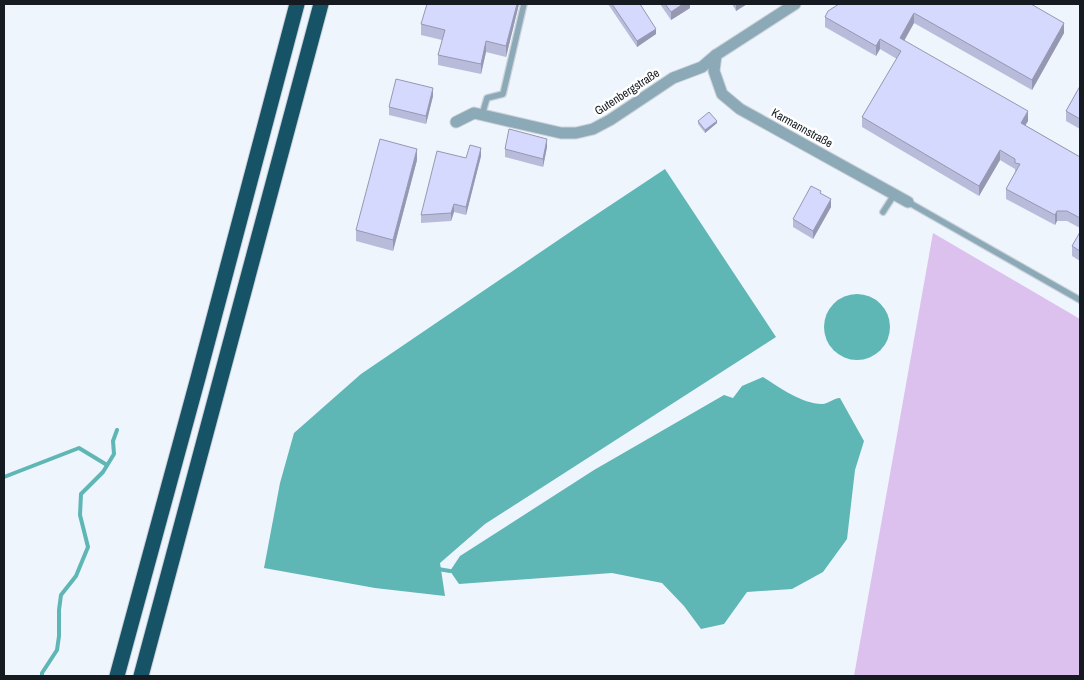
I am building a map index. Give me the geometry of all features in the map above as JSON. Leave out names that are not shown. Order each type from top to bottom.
[{"type":"highway","points":[[117,676],[297,4]]},
{"type":"highway","points":[[141,676],[321,4]]},
{"type":"street","name":"Gutenbergstraße","points":[[456,122],[474,113],[561,133],[576,133],[592,129],[610,120],[673,78],[702,67],[716,55],[795,4]]},
{"type":"street","name":"Karmannstraße","points":[[716,55],[714,71],[722,94],[740,109],[908,202]]},
{"type":"lane","points":[[482,115],[487,98],[503,94],[524,4]]},
{"type":"lane","points":[[883,212],[894,195]]},
{"type":"lane","points":[[908,202],[1080,300]]},
{"type":"shaded area","points":[[933,233],[1080,319],[1080,676],[854,676]]},
{"type":"water","points":[[665,169],[776,337],[485,524],[440,563],[445,596],[375,588],[264,568],[280,483],[294,433],[361,374]]},
{"type":"water","points":[[863,294],[881,303],[888,314],[890,327],[888,340],[881,351],[870,358],[851,360],[833,351],[826,340],[824,321],[833,303],[844,296]]},
{"type":"water","points":[[763,377],[791,394],[814,403],[822,404],[840,398],[864,441],[855,470],[847,539],[823,572],[792,589],[747,592],[724,624],[701,629],[684,606],[662,583],[612,573],[459,584],[450,571],[460,556],[594,470],[724,395],[733,398],[742,386]]},
{"type":"building","points":[[427,4],[517,4],[506,46],[486,41],[481,64],[438,55],[445,30],[421,24]]},
{"type":"building","points":[[612,4],[640,4],[656,29],[637,41]]},
{"type":"building","points":[[665,4],[683,4],[671,12]]},
{"type":"building","points":[[839,4],[1031,4],[1064,23],[1032,80],[914,13],[900,38],[1028,111],[1021,123],[1080,157],[1080,218],[1067,211],[1057,211],[1055,215],[1006,189],[1020,164],[1015,163],[1015,159],[1000,150],[979,186],[862,117],[901,51],[880,39],[876,46],[825,17],[828,11]]},
{"type":"building","points":[[396,79],[433,88],[426,116],[389,107]]},
{"type":"building","points":[[1080,86],[1080,119],[1066,111]]},
{"type":"building","points":[[709,112],[717,121],[705,130],[698,121]]},
{"type":"building","points":[[509,129],[547,139],[543,159],[505,149]]},
{"type":"building","points":[[380,139],[417,149],[393,240],[356,230]]},
{"type":"building","points":[[470,145],[481,148],[466,207],[454,204],[451,213],[421,215],[437,151],[466,158]]},
{"type":"building","points":[[811,186],[831,199],[813,231],[793,219]]},
{"type":"building","points":[[1080,232],[1080,251],[1072,246]]},
{"type":"waterway","points":[[42,676],[57,650],[61,595],[76,576],[88,547],[80,515],[81,494],[103,472],[114,454],[113,441],[117,430]]},
{"type":"waterway","points":[[4,477],[79,448],[107,465]]},
{"type":"waterway","points":[[438,569],[450,571]]}]
